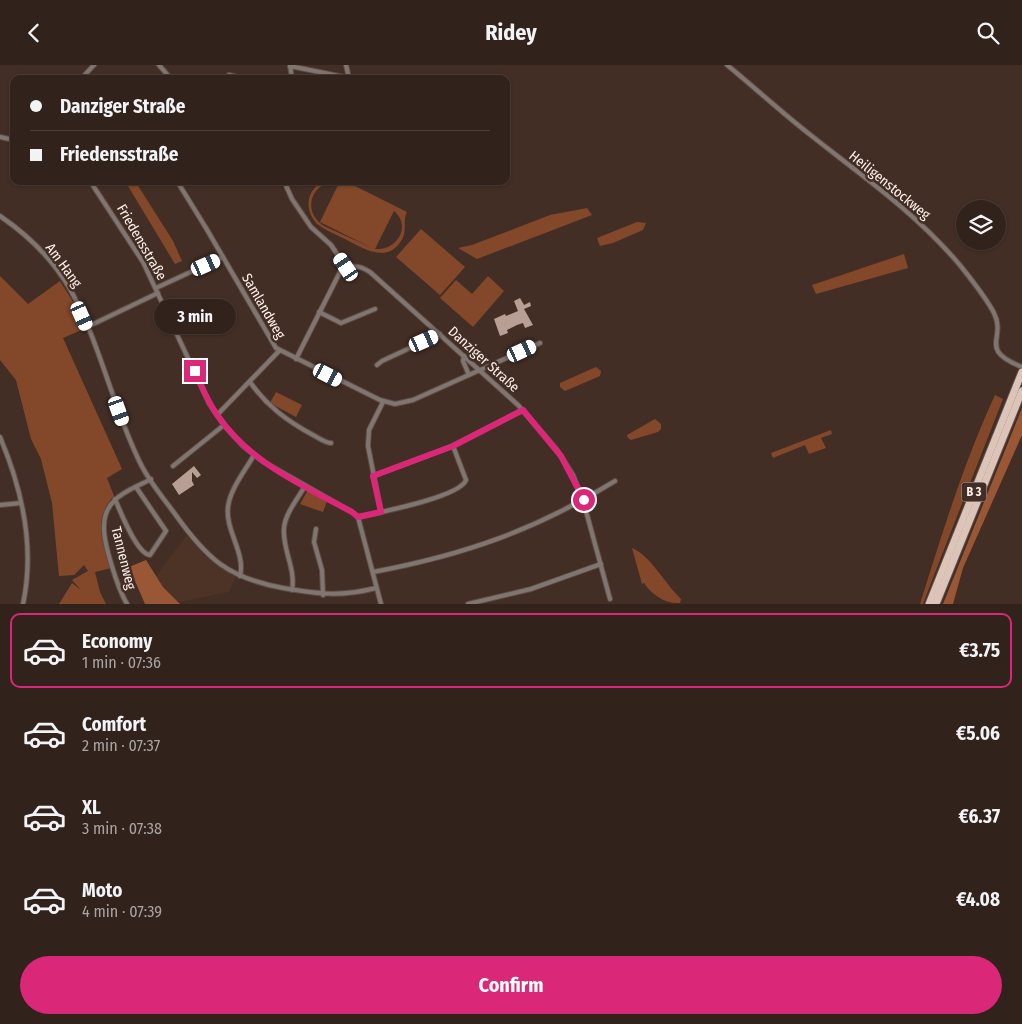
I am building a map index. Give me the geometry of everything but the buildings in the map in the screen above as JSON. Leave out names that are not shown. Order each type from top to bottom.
[{"type":"highway","name":"B 3","points":[[929,604],[1022,372]]},
{"type":"highway","name":"B 3","points":[[936,604],[1022,391]]},
{"type":"street","points":[[85,75],[94,65]]},
{"type":"street","points":[[160,65],[169,75]]},
{"type":"street","points":[[290,65],[335,75]]},
{"type":"street","name":"Heiligenstockweg","points":[[727,65],[807,133],[911,213],[968,276],[994,313],[997,322],[997,348],[1002,358],[1022,367]]},
{"type":"street","name":"Friedensstraße","points":[[93,185],[129,239],[156,288],[217,415],[224,425],[254,455],[358,517]]},
{"type":"street","name":"Samlandweg","points":[[179,185],[223,257],[270,341],[279,351],[383,402],[395,404],[408,402],[540,343]]},
{"type":"street","points":[[286,185],[296,205],[314,231],[327,241],[346,267],[336,277],[296,359]]},
{"type":"street","name":"Am Hang","points":[[0,216],[30,239],[53,264],[71,291],[87,327],[135,453],[198,546],[215,562],[240,576],[259,583],[323,595],[348,594],[376,588]]},
{"type":"street","points":[[156,288],[223,257]]},
{"type":"street","name":"Danziger Straße","points":[[346,267],[360,266],[370,272],[523,410],[561,456],[584,500],[610,599]]},
{"type":"street","points":[[87,327],[158,293]]},
{"type":"street","points":[[319,312],[341,323],[375,309]]},
{"type":"street","points":[[377,365],[440,334]]},
{"type":"street","points":[[217,415],[279,351]]},
{"type":"street","points":[[464,356],[463,361],[469,375]]},
{"type":"street","points":[[250,382],[263,399],[277,412],[320,439],[331,443]]},
{"type":"street","points":[[381,512],[368,452],[369,434],[383,402]]},
{"type":"street","points":[[373,476],[453,446],[523,410]]},
{"type":"street","points":[[173,466],[224,425]]},
{"type":"street","points":[[0,437],[13,471],[21,503],[28,557],[23,604]]},
{"type":"street","points":[[381,604],[358,517],[433,498],[464,485],[465,477],[453,446]]},
{"type":"street","points":[[240,576],[241,567],[228,519],[228,506],[232,493],[254,455]]},
{"type":"street","points":[[136,487],[166,531],[150,555],[145,553],[129,529],[115,499],[136,487],[151,479]]},
{"type":"street","points":[[373,572],[430,561],[526,529],[584,500],[615,481]]},
{"type":"street","points":[[292,590],[293,571],[285,541],[284,526],[305,486]]},
{"type":"street","name":"Tannenweg","points":[[115,499],[106,514],[104,532],[118,587],[126,604]]},
{"type":"street","points":[[0,505],[21,503]]},
{"type":"street","points":[[316,529],[314,542],[322,570],[323,595]]},
{"type":"street","points":[[468,604],[531,589],[601,564]]},
{"type":"shaded area","points":[[127,185],[138,185],[173,241],[182,261],[175,264]]},
{"type":"shaded area","points":[[317,185],[324,185],[314,194],[312,200],[311,207],[317,221],[372,248],[320,222],[338,185],[353,185],[407,212],[404,234],[401,241],[389,252],[374,252],[366,250],[320,226],[310,213],[309,201]],"holes":[[[394,211],[402,224],[400,236],[390,246],[383,249],[375,249]]]},
{"type":"shaded area","points":[[587,208],[592,215],[477,259],[458,248],[472,245],[550,215]]},
{"type":"shaded area","points":[[637,222],[646,223],[643,230],[613,243],[600,246],[597,238]]},
{"type":"shaded area","points":[[421,229],[465,267],[440,295],[396,257]]},
{"type":"shaded area","points":[[904,254],[908,268],[816,294],[812,285]]},
{"type":"shaded area","points":[[0,276],[28,304],[60,281],[75,305],[86,329],[63,338],[122,469],[107,478],[114,496],[107,505],[101,522],[101,531],[111,568],[95,572],[100,592],[106,604],[59,604],[72,583],[81,590],[72,580],[88,571],[84,565],[74,575],[59,576],[52,503],[41,459],[31,439],[16,380],[0,360]]},
{"type":"shaded area","points":[[488,276],[504,291],[473,327],[440,298],[456,280],[472,294]]},
{"type":"shaded area","points":[[596,367],[601,371],[600,376],[565,391],[560,387],[560,383]]},
{"type":"shaded area","points":[[276,392],[302,405],[296,417],[270,403]]},
{"type":"shaded area","points":[[995,395],[1003,399],[923,604],[920,604],[963,472]]},
{"type":"shaded area","points":[[1022,408],[1022,435],[963,568],[953,604],[943,604]]},
{"type":"shaded area","points":[[655,419],[661,424],[661,429],[658,432],[631,440],[628,438],[627,435]]},
{"type":"shaded area","points":[[831,430],[832,434],[821,438],[826,448],[809,454],[805,445],[773,458],[771,453]]},
{"type":"shaded area","points":[[308,490],[327,501],[323,512],[300,504]]},
{"type":"shaded area","points":[[187,535],[205,556],[236,577],[229,592],[179,602],[163,587],[156,576]]},
{"type":"shaded area","points":[[632,548],[651,563],[681,599],[680,603],[664,600],[655,595],[644,583],[642,584]]},
{"type":"shaded area","points":[[146,560],[163,587],[180,604],[145,604],[129,567]]},
{"type":"route","points":[[195,371],[209,403],[232,435],[246,449],[277,470],[358,517],[381,512],[373,476],[418,461],[453,446],[523,410],[540,428],[561,456],[573,475],[584,500]]}]
